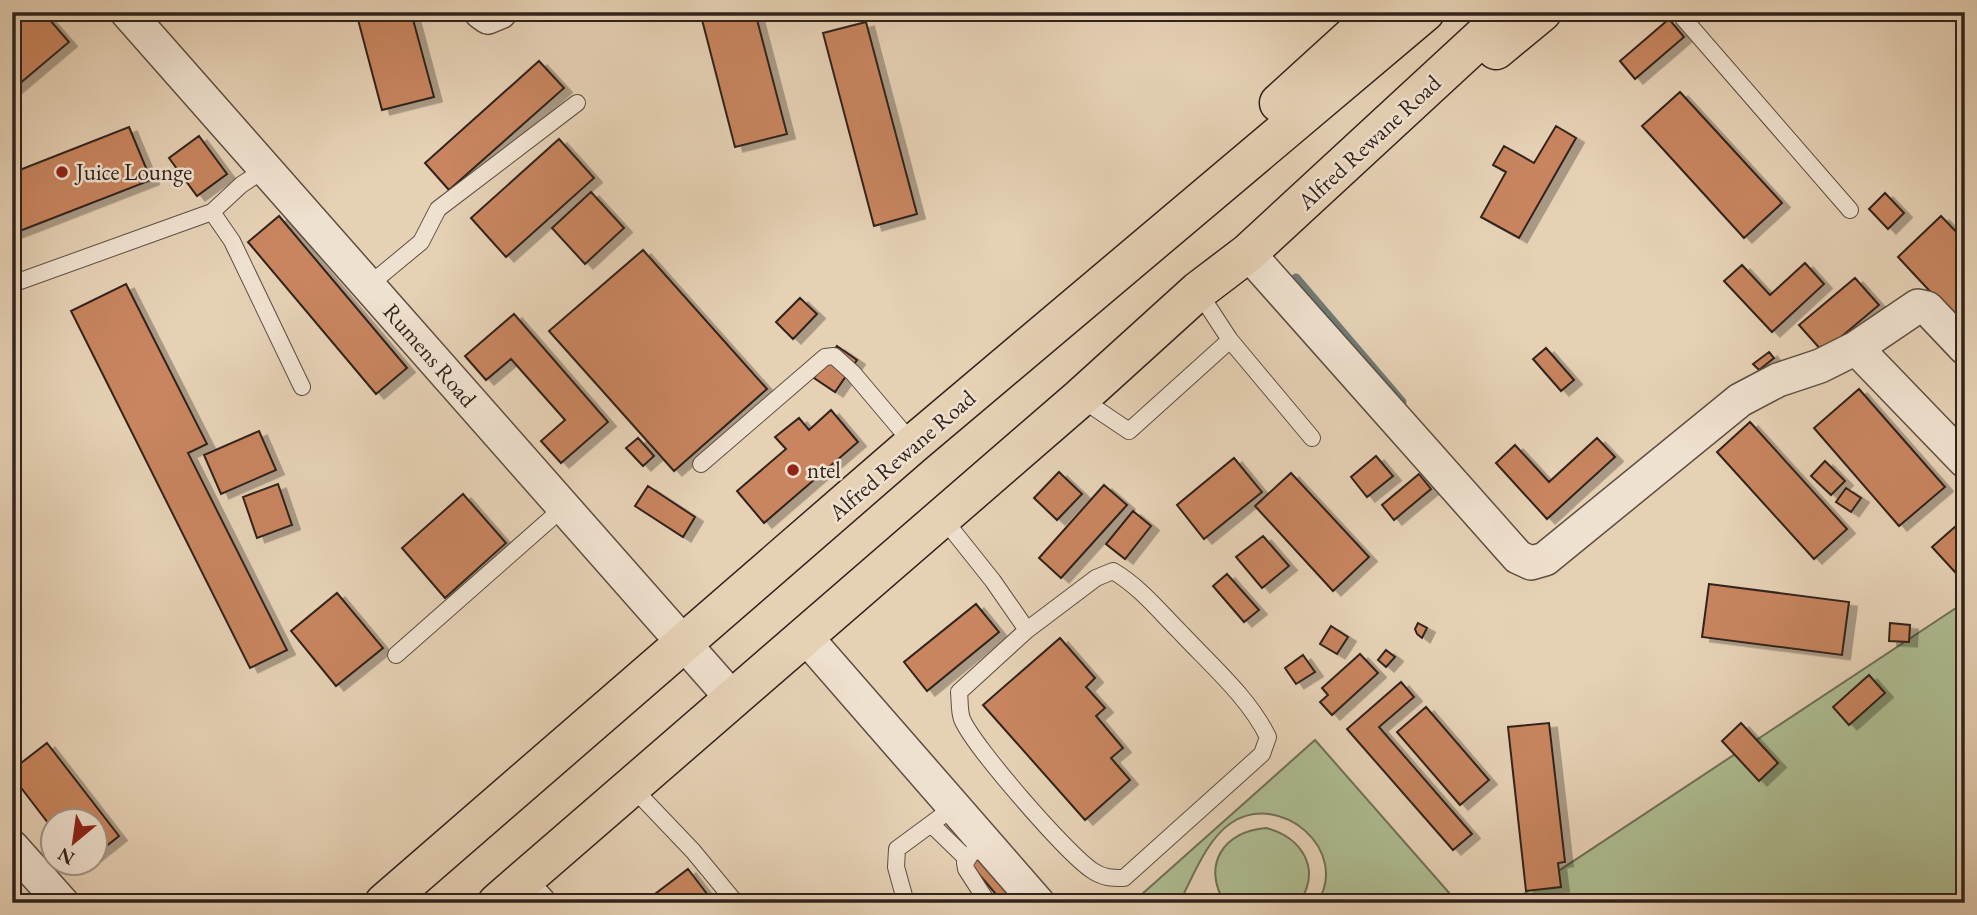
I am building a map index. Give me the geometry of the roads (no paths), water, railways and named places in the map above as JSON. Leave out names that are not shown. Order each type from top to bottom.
[{"type":"main road","points":[[1178,222],[1255,125],[1379,12]]},
{"type":"main road","name":"Alfred Rewane Road","points":[[384,903],[913,444],[1425,12]]},
{"type":"main road","name":"Alfred Rewane Road","points":[[519,896],[631,786],[1080,398],[1198,291],[1248,253],[1509,12]]},
{"type":"main road","points":[[1248,253],[1542,12]]},
{"type":"street","name":"Rumens Road","points":[[127,12],[733,698]]},
{"type":"street","points":[[481,12],[488,17],[500,12]]},
{"type":"street","points":[[1248,253],[1518,557],[1531,563],[1545,559],[1740,400],[1777,380],[1820,366],[1856,348],[1918,306],[1927,308],[1965,348]]},
{"type":"street","points":[[1856,348],[1965,461]]},
{"type":"street","points":[[805,636],[942,816],[976,851],[1038,903]]},
{"type":"street","points":[[12,847],[62,903]]},
{"type":"lane","points":[[1678,12],[1850,210]]},
{"type":"lane","points":[[369,285],[421,242],[438,209],[577,103]]},
{"type":"lane","points":[[12,284],[212,212],[265,169]]},
{"type":"lane","points":[[212,212],[232,241],[302,387]]},
{"type":"lane","points":[[1198,291],[1230,340],[1312,438]]},
{"type":"lane","points":[[1080,398],[1129,431],[1230,340]]},
{"type":"lane","points":[[701,464],[825,357],[834,356],[853,373],[913,444]]},
{"type":"lane","points":[[396,655],[564,507]]},
{"type":"lane","points":[[942,517],[993,581],[1027,630]]},
{"type":"lane","points":[[1113,571],[1130,582],[1203,656],[1259,719],[1268,737],[1262,754],[1124,878],[1106,878],[1091,871],[1071,853],[1004,776],[962,718],[959,692],[1027,630],[1096,578],[1113,571]]},
{"type":"lane","points":[[631,786],[693,851],[736,903]]},
{"type":"lane","points":[[906,903],[896,867],[897,849],[942,816]]},
{"type":"lane","points":[[976,851],[966,869],[988,903]]},
{"type":"waterway","points":[[1296,278],[1402,402]]},
{"type":"place","name":"Juice Lounge","points":[[62,172]]},
{"type":"place","name":"ntel","points":[[793,470]]}]
